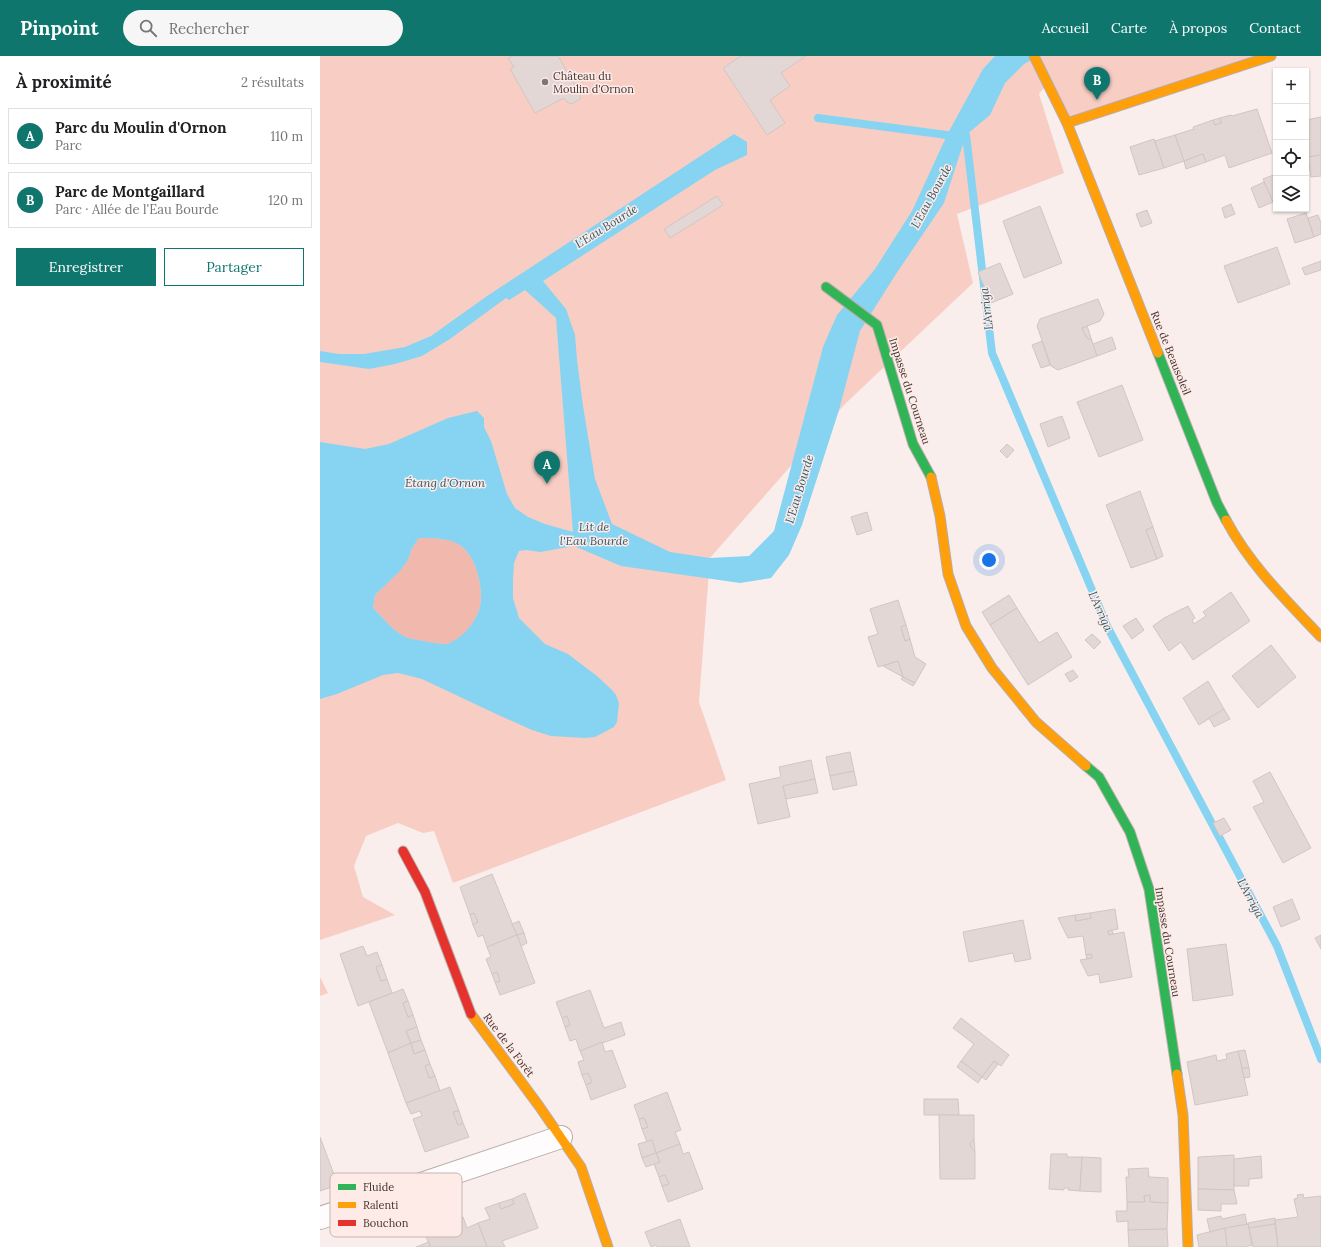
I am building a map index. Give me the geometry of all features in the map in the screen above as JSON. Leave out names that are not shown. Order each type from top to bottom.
[{"type":"street","points":[[1068,123],[1271,56]]},
{"type":"street","name":"Rue de Beausoleil","points":[[1034,57],[1068,123],[1217,503],[1243,549],[1259,570],[1321,638]]},
{"type":"street","name":"Impasse du Courneau","points":[[826,287],[877,325],[913,444],[931,477],[940,516],[948,574],[966,626],[992,668],[1036,722],[1099,778],[1130,832],[1149,889],[1183,1115],[1188,1247]]},
{"type":"street","name":"Rue de la Forêt","points":[[403,851],[425,892],[472,1017],[539,1106],[581,1167],[608,1247]]},
{"type":"street","points":[[454,1173],[561,1137]]},
{"type":"street","points":[[320,1218],[330,1215]]},
{"type":"shaded area","points":[[320,56],[1271,56],[1067,123],[1047,84],[1039,94],[1064,173],[957,214],[973,283],[845,404],[710,558],[699,702],[726,780],[453,883],[434,831],[423,833],[398,823],[366,836],[354,866],[363,897],[395,915],[320,940]]},
{"type":"shaded area","points":[[419,538],[444,539],[458,544],[470,555],[480,581],[480,607],[475,619],[468,630],[458,639],[447,644],[408,638],[393,629],[373,608],[375,595],[400,571],[408,560],[412,548]]},
{"type":"shaded area","points":[[320,977],[328,993],[320,996]]},
{"type":"water","points":[[995,56],[1038,56],[1024,64],[1005,83],[990,115],[966,135],[944,203],[860,331],[839,410],[802,525],[789,555],[771,578],[740,583],[621,566],[574,546],[540,552],[526,550],[519,551],[514,563],[513,598],[519,618],[545,644],[568,654],[597,676],[616,695],[619,703],[617,722],[614,727],[595,737],[585,738],[551,736],[532,730],[422,679],[398,673],[383,675],[337,694],[320,699],[320,442],[365,449],[389,444],[448,418],[477,411],[484,418],[484,427],[491,441],[507,494],[515,508],[528,517],[545,524],[573,532],[556,318],[525,290],[509,300],[506,298],[450,339],[422,356],[395,364],[369,369],[320,362],[320,351],[339,354],[364,354],[405,347],[431,336],[487,296],[734,134],[747,142],[747,155],[715,170],[543,281],[566,309],[575,335],[583,406],[595,479],[612,524],[670,552],[710,558],[749,556],[774,531],[823,347],[837,315],[875,269],[912,211],[947,135],[983,69]],"holes":[[[419,538],[439,539],[458,544],[470,555],[480,581],[481,599],[478,613],[468,629],[453,642],[447,644],[408,638],[393,629],[373,608],[375,595],[400,571],[408,560],[412,548]]]},
{"type":"building","name":"Château du Moulin d'Ornon","points":[[512,56],[558,56],[580,94],[580,99],[571,104],[564,98],[535,113],[510,69],[514,67],[508,58]]},
{"type":"building","points":[[741,56],[806,56],[781,73],[790,86],[770,100],[785,123],[767,135],[723,68]]},
{"type":"building","points":[[1257,109],[1272,153],[1229,168],[1225,155],[1206,162],[1203,154],[1184,161],[1175,135],[1194,129],[1193,127],[1213,120],[1215,125],[1221,123],[1220,118]]},
{"type":"building","points":[[1321,117],[1321,155],[1309,157],[1309,119]]},
{"type":"building","points":[[1220,118],[1221,123],[1215,125],[1213,120]]},
{"type":"building","points":[[1175,135],[1184,161],[1164,168],[1155,141]]},
{"type":"building","points":[[1154,139],[1164,168],[1139,175],[1130,147]]},
{"type":"building","points":[[1203,154],[1206,162],[1186,169],[1184,161]]},
{"type":"building","points":[[1321,155],[1321,176],[1311,177],[1309,157]]},
{"type":"building","points":[[1273,175],[1273,202],[1263,179]]},
{"type":"building","points":[[1264,182],[1273,202],[1259,208],[1251,188]]},
{"type":"building","points":[[717,196],[723,205],[670,238],[664,229]]},
{"type":"building","points":[[1231,204],[1235,214],[1225,218],[1222,208]]},
{"type":"building","points":[[1040,206],[1062,263],[1024,278],[1003,221]]},
{"type":"building","points":[[1147,210],[1152,223],[1141,227],[1136,214]]},
{"type":"building","points":[[1306,213],[1314,237],[1295,243],[1287,219]]},
{"type":"building","points":[[1318,215],[1321,223],[1321,234],[1314,237],[1308,218]]},
{"type":"building","points":[[1277,247],[1290,284],[1238,303],[1224,266]]},
{"type":"building","points":[[1321,261],[1321,270],[1305,275],[1302,268]]},
{"type":"building","points":[[1000,263],[1013,294],[991,303],[978,272]]},
{"type":"building","points":[[1098,299],[1104,314],[1100,321],[1082,328],[1086,337],[1092,341],[1097,356],[1058,370],[1051,366],[1037,326],[1040,319]]},
{"type":"building","points":[[1087,326],[1092,341],[1086,337],[1082,328]]},
{"type":"building","points":[[1112,337],[1116,349],[1097,356],[1093,344]]},
{"type":"building","points":[[1042,341],[1050,365],[1041,368],[1032,345]]},
{"type":"building","points":[[1122,385],[1143,440],[1099,457],[1077,402]]},
{"type":"building","points":[[1062,416],[1070,438],[1048,447],[1040,424]]},
{"type":"building","points":[[1007,444],[1014,450],[1007,458],[1000,451]]},
{"type":"building","points":[[1140,491],[1153,527],[1146,530],[1157,559],[1131,568],[1106,505]]},
{"type":"building","points":[[867,512],[872,530],[857,535],[851,517]]},
{"type":"building","points":[[1153,527],[1163,556],[1157,559],[1146,530]]},
{"type":"building","points":[[1231,592],[1250,621],[1193,660],[1181,642],[1169,651],[1153,626],[1164,618],[1188,606],[1195,618],[1192,620],[1194,624],[1206,616],[1203,612]]},
{"type":"building","points":[[1009,595],[1017,608],[990,625],[982,612]]},
{"type":"building","points":[[898,600],[906,625],[901,627],[905,641],[910,639],[915,657],[926,664],[915,683],[903,677],[898,661],[878,667],[868,637],[878,634],[870,609]]},
{"type":"building","points":[[1017,608],[1039,643],[1057,632],[1072,657],[1028,685],[990,625]]},
{"type":"building","points":[[1136,618],[1144,630],[1132,639],[1123,626]]},
{"type":"building","points":[[906,625],[910,639],[905,641],[901,627]]},
{"type":"building","points":[[1092,634],[1101,642],[1094,649],[1085,640]]},
{"type":"building","points":[[1271,645],[1296,677],[1258,708],[1232,676]]},
{"type":"building","points":[[898,661],[903,677],[883,666]]},
{"type":"building","points":[[1073,670],[1078,677],[1070,682],[1065,674]]},
{"type":"building","points":[[903,677],[915,683],[913,686],[901,679]]},
{"type":"building","points":[[1208,681],[1224,709],[1199,725],[1183,698]]},
{"type":"building","points":[[1224,709],[1230,719],[1214,727],[1209,718]]},
{"type":"building","points":[[850,752],[854,771],[830,776],[826,757]]},
{"type":"building","points":[[811,760],[815,779],[783,786],[790,817],[758,824],[749,784],[781,777],[779,767]]},
{"type":"building","points":[[854,771],[857,785],[833,790],[830,776]]},
{"type":"building","points":[[1270,772],[1311,848],[1283,863],[1253,807],[1264,802],[1253,781]]},
{"type":"building","points":[[815,779],[818,793],[786,799],[783,786]]},
{"type":"building","points":[[1224,818],[1231,830],[1220,836],[1213,823]]},
{"type":"building","points":[[492,874],[517,935],[487,947],[483,935],[478,937],[473,925],[478,922],[474,913],[470,915],[460,887]]},
{"type":"building","points":[[1292,899],[1300,919],[1281,927],[1273,907]]},
{"type":"building","points":[[1115,909],[1118,929],[1108,931],[1109,935],[1124,932],[1132,977],[1100,983],[1099,974],[1088,976],[1080,960],[1092,958],[1091,954],[1086,955],[1083,936],[1068,938],[1058,918],[1075,915],[1076,921],[1091,918],[1090,913]]},
{"type":"building","points":[[474,913],[478,922],[473,925],[470,915]]},
{"type":"building","points":[[1090,913],[1091,918],[1076,921],[1075,915]]},
{"type":"building","points":[[1023,920],[1031,959],[1015,962],[1013,953],[969,962],[963,932]]},
{"type":"building","points":[[519,921],[524,933],[517,935],[512,924]]},
{"type":"building","points":[[1112,930],[1113,934],[1109,935],[1108,931]]},
{"type":"building","points":[[524,933],[527,943],[521,946],[517,935]]},
{"type":"building","points":[[517,935],[535,983],[500,995],[495,982],[500,981],[497,972],[492,974],[486,959],[491,957],[487,947]]},
{"type":"building","points":[[1321,935],[1321,949],[1315,938]]},
{"type":"building","points":[[1226,944],[1233,995],[1193,1001],[1187,949]]},
{"type":"building","points":[[363,946],[367,956],[377,952],[382,965],[376,967],[381,981],[387,979],[392,993],[358,1006],[340,954]]},
{"type":"building","points":[[1091,954],[1092,958],[1087,959],[1086,955]]},
{"type":"building","points":[[382,965],[387,979],[381,981],[376,967]]},
{"type":"building","points":[[497,972],[500,981],[495,982],[492,974]]},
{"type":"building","points":[[403,989],[408,1001],[403,1003],[408,1017],[413,1015],[417,1027],[406,1031],[411,1043],[388,1053],[369,1002]]},
{"type":"building","points":[[590,990],[604,1028],[621,1022],[625,1035],[580,1051],[576,1039],[570,1041],[565,1027],[570,1025],[567,1016],[562,1018],[556,1002]]},
{"type":"building","points":[[408,1001],[413,1015],[408,1017],[403,1003]]},
{"type":"building","points":[[567,1016],[570,1025],[565,1027],[562,1018]]},
{"type":"building","points":[[961,1018],[1009,1055],[1001,1066],[994,1061],[982,1077],[961,1061],[974,1044],[953,1028]]},
{"type":"building","points":[[417,1027],[421,1040],[411,1043],[406,1031]]},
{"type":"building","points":[[421,1040],[425,1050],[414,1054],[411,1043]]},
{"type":"building","points":[[602,1042],[605,1052],[612,1050],[626,1087],[591,1100],[586,1085],[592,1082],[588,1073],[582,1075],[578,1062],[584,1060],[580,1051]]},
{"type":"building","points":[[411,1043],[414,1054],[425,1050],[430,1064],[425,1066],[429,1078],[435,1076],[440,1091],[406,1103],[388,1053]]},
{"type":"building","points":[[1245,1050],[1249,1068],[1242,1068],[1238,1051]]},
{"type":"building","points":[[1238,1051],[1248,1095],[1195,1105],[1187,1062],[1216,1055],[1217,1061],[1227,1059],[1226,1054]]},
{"type":"building","points":[[961,1061],[982,1077],[978,1083],[957,1067]]},
{"type":"building","points":[[994,1061],[998,1064],[986,1080],[982,1077]]},
{"type":"building","points":[[430,1064],[435,1076],[429,1078],[425,1066]]},
{"type":"building","points":[[1242,1068],[1249,1068],[1250,1077],[1244,1078]]},
{"type":"building","points":[[588,1073],[592,1082],[586,1085],[582,1075]]},
{"type":"building","points":[[450,1087],[459,1111],[453,1112],[458,1125],[463,1123],[469,1137],[425,1152],[413,1119],[422,1116],[420,1111],[411,1114],[406,1103]]},
{"type":"building","points":[[667,1092],[681,1130],[675,1132],[680,1144],[656,1153],[652,1140],[647,1142],[642,1129],[648,1127],[644,1118],[639,1119],[634,1105]]},
{"type":"building","points":[[924,1099],[958,1099],[959,1115],[924,1115]]},
{"type":"building","points":[[459,1111],[463,1123],[458,1125],[453,1112]]},
{"type":"building","points":[[939,1115],[974,1115],[974,1139],[970,1143],[971,1148],[975,1152],[975,1179],[940,1179]]},
{"type":"building","points":[[644,1118],[648,1127],[642,1129],[639,1119]]},
{"type":"building","points":[[320,1137],[334,1173],[330,1173],[330,1188],[320,1191]]},
{"type":"building","points":[[974,1139],[975,1152],[971,1148],[970,1143]]},
{"type":"building","points":[[652,1140],[656,1153],[642,1158],[638,1144]]},
{"type":"building","points":[[680,1144],[683,1154],[689,1152],[703,1189],[668,1202],[662,1186],[669,1184],[665,1175],[659,1177],[654,1164],[660,1162],[656,1153]]},
{"type":"building","points":[[656,1153],[660,1162],[646,1167],[642,1158]]},
{"type":"building","points":[[1051,1154],[1067,1154],[1067,1157],[1082,1157],[1080,1191],[1068,1190],[1069,1188],[1064,1188],[1064,1190],[1049,1189]]},
{"type":"building","points":[[1234,1155],[1234,1190],[1198,1189],[1198,1157]]},
{"type":"building","points":[[1261,1156],[1262,1178],[1249,1179],[1249,1186],[1234,1186],[1234,1159]]},
{"type":"building","points":[[1082,1157],[1101,1158],[1101,1192],[1080,1191]]},
{"type":"building","points":[[1148,1168],[1149,1177],[1168,1178],[1168,1203],[1150,1202],[1150,1195],[1144,1196],[1145,1202],[1127,1202],[1126,1177],[1129,1177],[1128,1169]]},
{"type":"building","points":[[665,1175],[669,1184],[662,1186],[659,1177]]},
{"type":"building","points":[[1198,1189],[1234,1190],[1237,1204],[1221,1204],[1221,1211],[1198,1210]]},
{"type":"building","points":[[525,1193],[538,1228],[502,1241],[505,1247],[487,1247],[478,1223],[490,1219],[485,1208],[499,1203],[501,1209],[514,1204],[512,1199]]},
{"type":"building","points":[[1303,1194],[1304,1198],[1321,1196],[1321,1247],[1278,1247],[1275,1220],[1298,1217],[1294,1199],[1298,1198],[1297,1195]]},
{"type":"building","points":[[1150,1195],[1150,1202],[1168,1203],[1167,1229],[1128,1230],[1128,1221],[1117,1222],[1116,1211],[1127,1211],[1127,1202],[1145,1202],[1144,1196]]},
{"type":"building","points":[[512,1199],[514,1204],[501,1209],[499,1203]]},
{"type":"building","points":[[1245,1214],[1247,1224],[1210,1232],[1207,1219],[1221,1216],[1222,1219]]},
{"type":"building","points":[[462,1217],[467,1228],[478,1223],[487,1247],[430,1247],[426,1237],[462,1237]]},
{"type":"building","points":[[1275,1218],[1275,1224],[1249,1228],[1248,1223]]},
{"type":"building","points":[[680,1219],[690,1247],[657,1247],[656,1245],[651,1247],[645,1232]]},
{"type":"building","points":[[1248,1224],[1252,1245],[1245,1247],[1227,1247],[1225,1228]]},
{"type":"building","points":[[1275,1224],[1278,1247],[1253,1247],[1249,1228]]},
{"type":"building","points":[[1225,1228],[1227,1247],[1199,1247],[1197,1235]]},
{"type":"building","points":[[1167,1229],[1168,1247],[1129,1247],[1128,1230]]},
{"type":"building","points":[[429,1242],[430,1247],[416,1247]]},
{"type":"waterway","points":[[818,118],[947,135]]},
{"type":"waterway","name":"L'Arriga","points":[[966,135],[992,353],[1108,628],[1277,946],[1321,1059]]},
{"type":"traffic: fast","points":[[826,287],[877,325],[913,444],[931,477]]},
{"type":"traffic: fast","points":[[1158,353],[1217,503],[1226,520]]},
{"type":"traffic: fast","points":[[1086,766],[1099,777],[1130,832],[1149,889],[1177,1074]]},
{"type":"traffic: slow","points":[[1034,56],[1067,123],[1158,353]]},
{"type":"traffic: slow","points":[[1067,123],[1271,56]]},
{"type":"traffic: slow","points":[[931,477],[940,516],[948,574],[966,626],[992,668],[1036,722],[1086,766]]},
{"type":"traffic: slow","points":[[1226,520],[1246,552],[1269,582],[1321,637]]},
{"type":"traffic: slow","points":[[471,1014],[539,1106],[581,1167],[608,1247]]},
{"type":"traffic: slow","points":[[1177,1074],[1183,1115],[1188,1247]]},
{"type":"traffic: jam","points":[[403,851],[425,892],[471,1014]]},
{"type":"place","name":"Château du Moulin d'Ornon","points":[[545,82]]},
{"type":"place","name":"Parc de Montgaillard","points":[[1097,100]]},
{"type":"place","name":"Parc du Moulin d'Ornon","points":[[547,484]]},
{"type":"water label","name":"L'Eau Bourde","points":[[931,196]]},
{"type":"water label","name":"L'Eau Bourde","points":[[606,226]]},
{"type":"water label","name":"Étang d'Ornon","points":[[445,482]]},
{"type":"water label","name":"L'Eau Bourde","points":[[799,489]]},
{"type":"water label","name":"Lit de l'Eau Bourde","points":[[594,533]]}]
